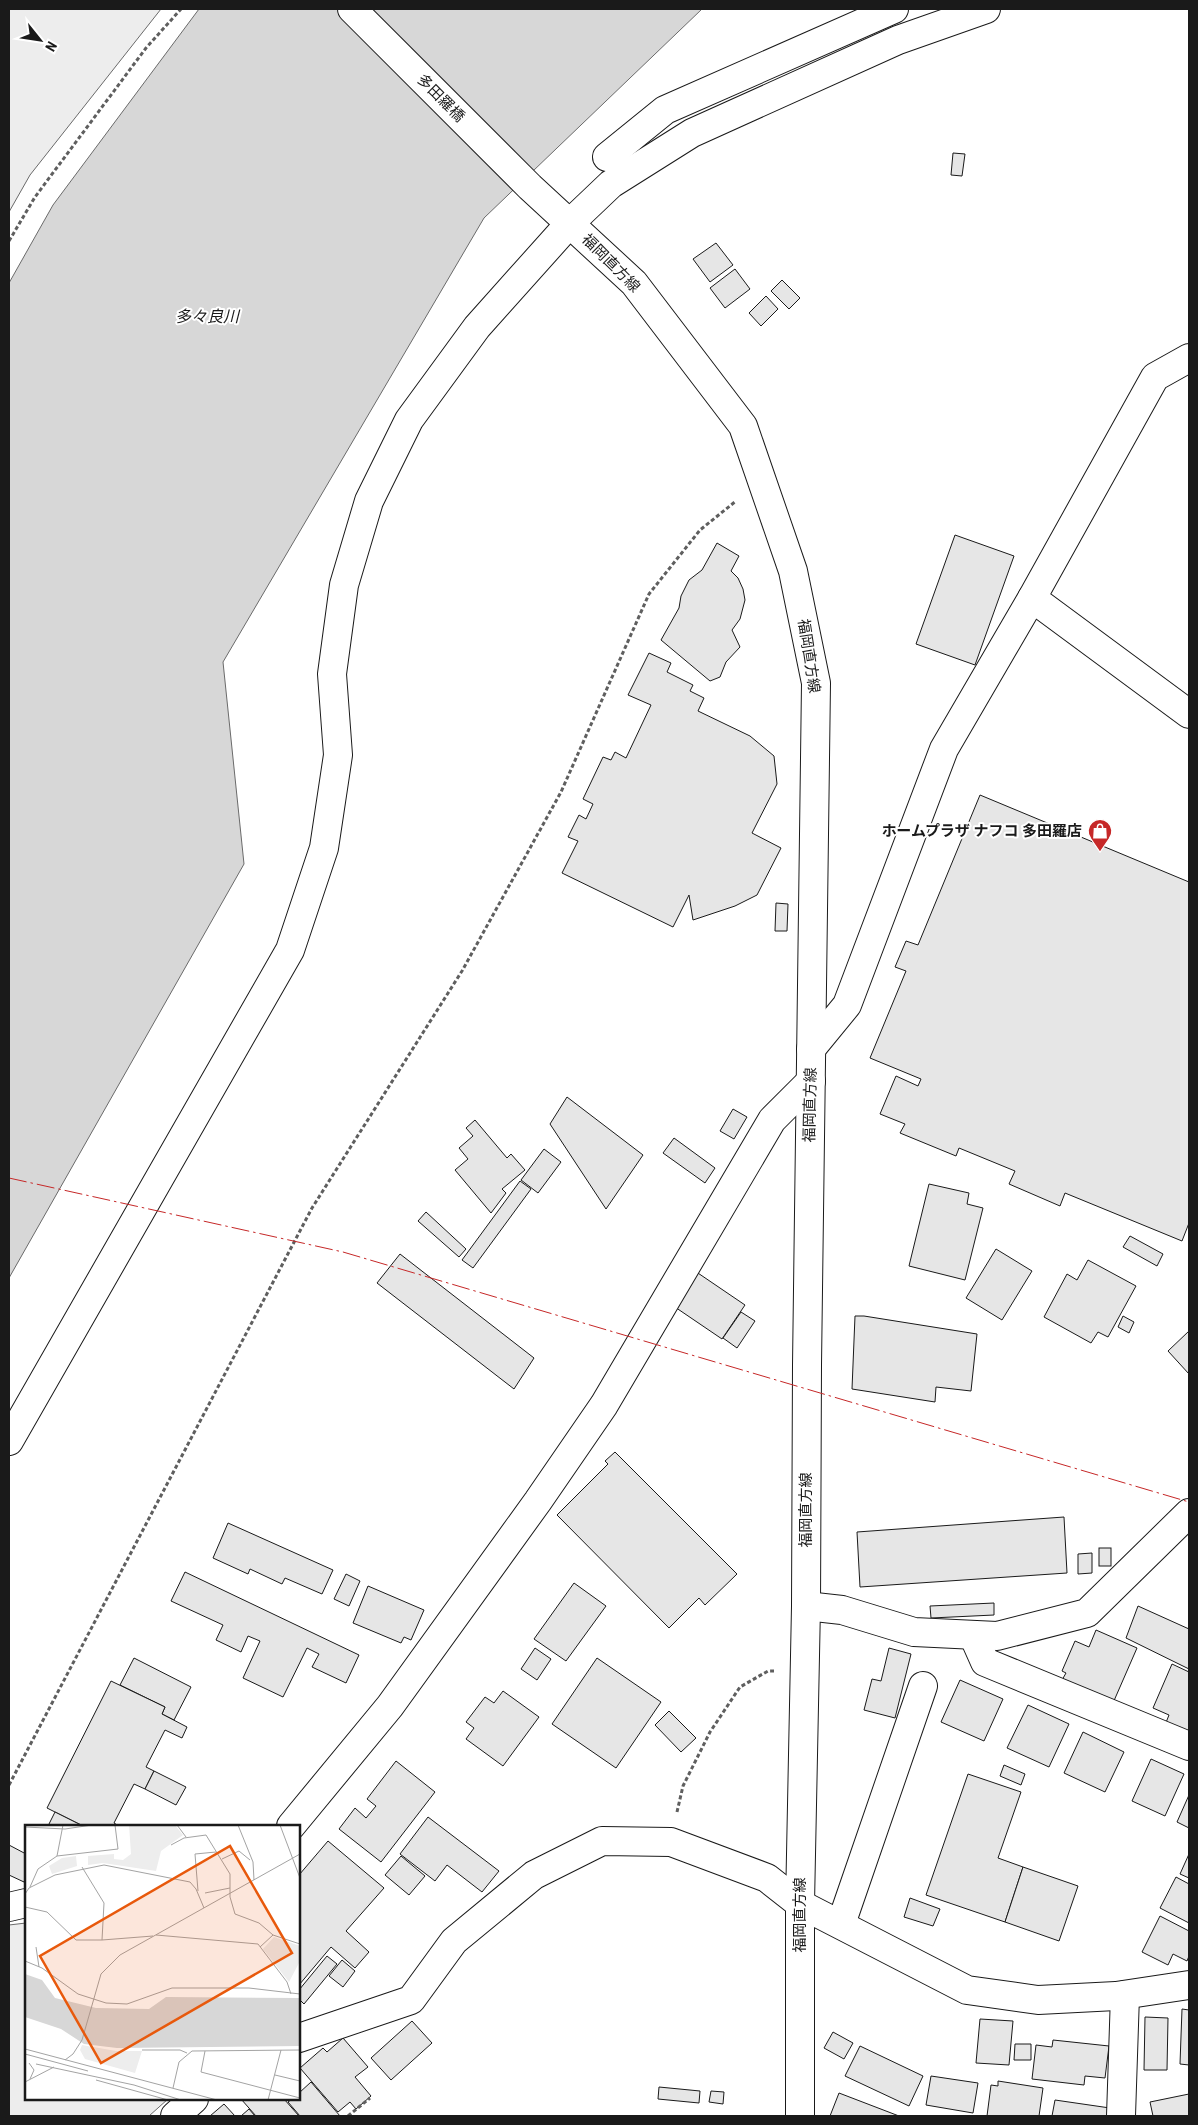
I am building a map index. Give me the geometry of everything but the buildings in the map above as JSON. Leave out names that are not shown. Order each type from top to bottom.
[{"type":"street","name":"多田羅橋","points":[[352,9],[530,187]]},
{"type":"street","points":[[607,157],[665,110],[894,9]]},
{"type":"street","points":[[9,1441],[290,950],[324,848],[338,754],[332,674],[344,585],[369,501],[409,420],[477,327],[570,223],[611,184],[692,133],[898,40],[986,9]]},
{"type":"street","name":"福岡直方線","points":[[530,187],[634,283],[743,426],[793,571],[816,683],[807,1365],[806,1606],[800,1904],[800,2116]]},
{"type":"street","points":[[811,1049],[847,1005],[944,749],[1032,598],[1155,377],[1189,358]]},
{"type":"street","points":[[1032,598],[1189,714]]},
{"type":"street","points":[[292,1825],[390,1706],[543,1493],[604,1405],[772,1120],[811,1081]]},
{"type":"street","points":[[806,1606],[842,1610],[914,1632],[997,1636],[1087,1613],[1189,1513]]},
{"type":"street","points":[[973,1635],[985,1662],[1189,1746]]},
{"type":"street","points":[[841,1924],[923,1686]]},
{"type":"street","points":[[300,2038],[411,2000],[454,1941],[534,1875],[602,1841],[671,1842],[767,1878],[800,1904],[967,1990],[1038,2000],[1125,1995],[1189,1985]]},
{"type":"street","points":[[9,1906],[25,1904]]},
{"type":"street","points":[[1121,2116],[1125,1995]]},
{"type":"street","points":[[175,2116],[193,2100]]},
{"type":"path","points":[[9,241],[34,197],[146,48],[181,9]]},
{"type":"path","points":[[9,1785],[312,1208],[462,971],[561,792],[649,594],[700,530],[762,479]]},
{"type":"path","points":[[671,1842],[683,1786],[710,1732],[740,1687],[768,1671],[805,1671]]},
{"type":"path","points":[[348,2116],[370,2098]]},
{"type":"shaded area","points":[[9,9],[161,9],[30,175],[9,212]]},
{"type":"shaded area","points":[[25,1923],[25,2100],[167,2100],[149,2116],[9,2116],[9,1925]]},
{"type":"water","name":"多々良川","points":[[199,9],[702,9],[484,218],[223,662],[244,864],[9,1278],[9,283],[53,205]]},
{"type":"power","points":[[9,1178],[343,1252],[1189,1502]]},
{"type":"place","name":"ホームプラザ ナフコ 多田羅店","points":[[1100,852]]}]
